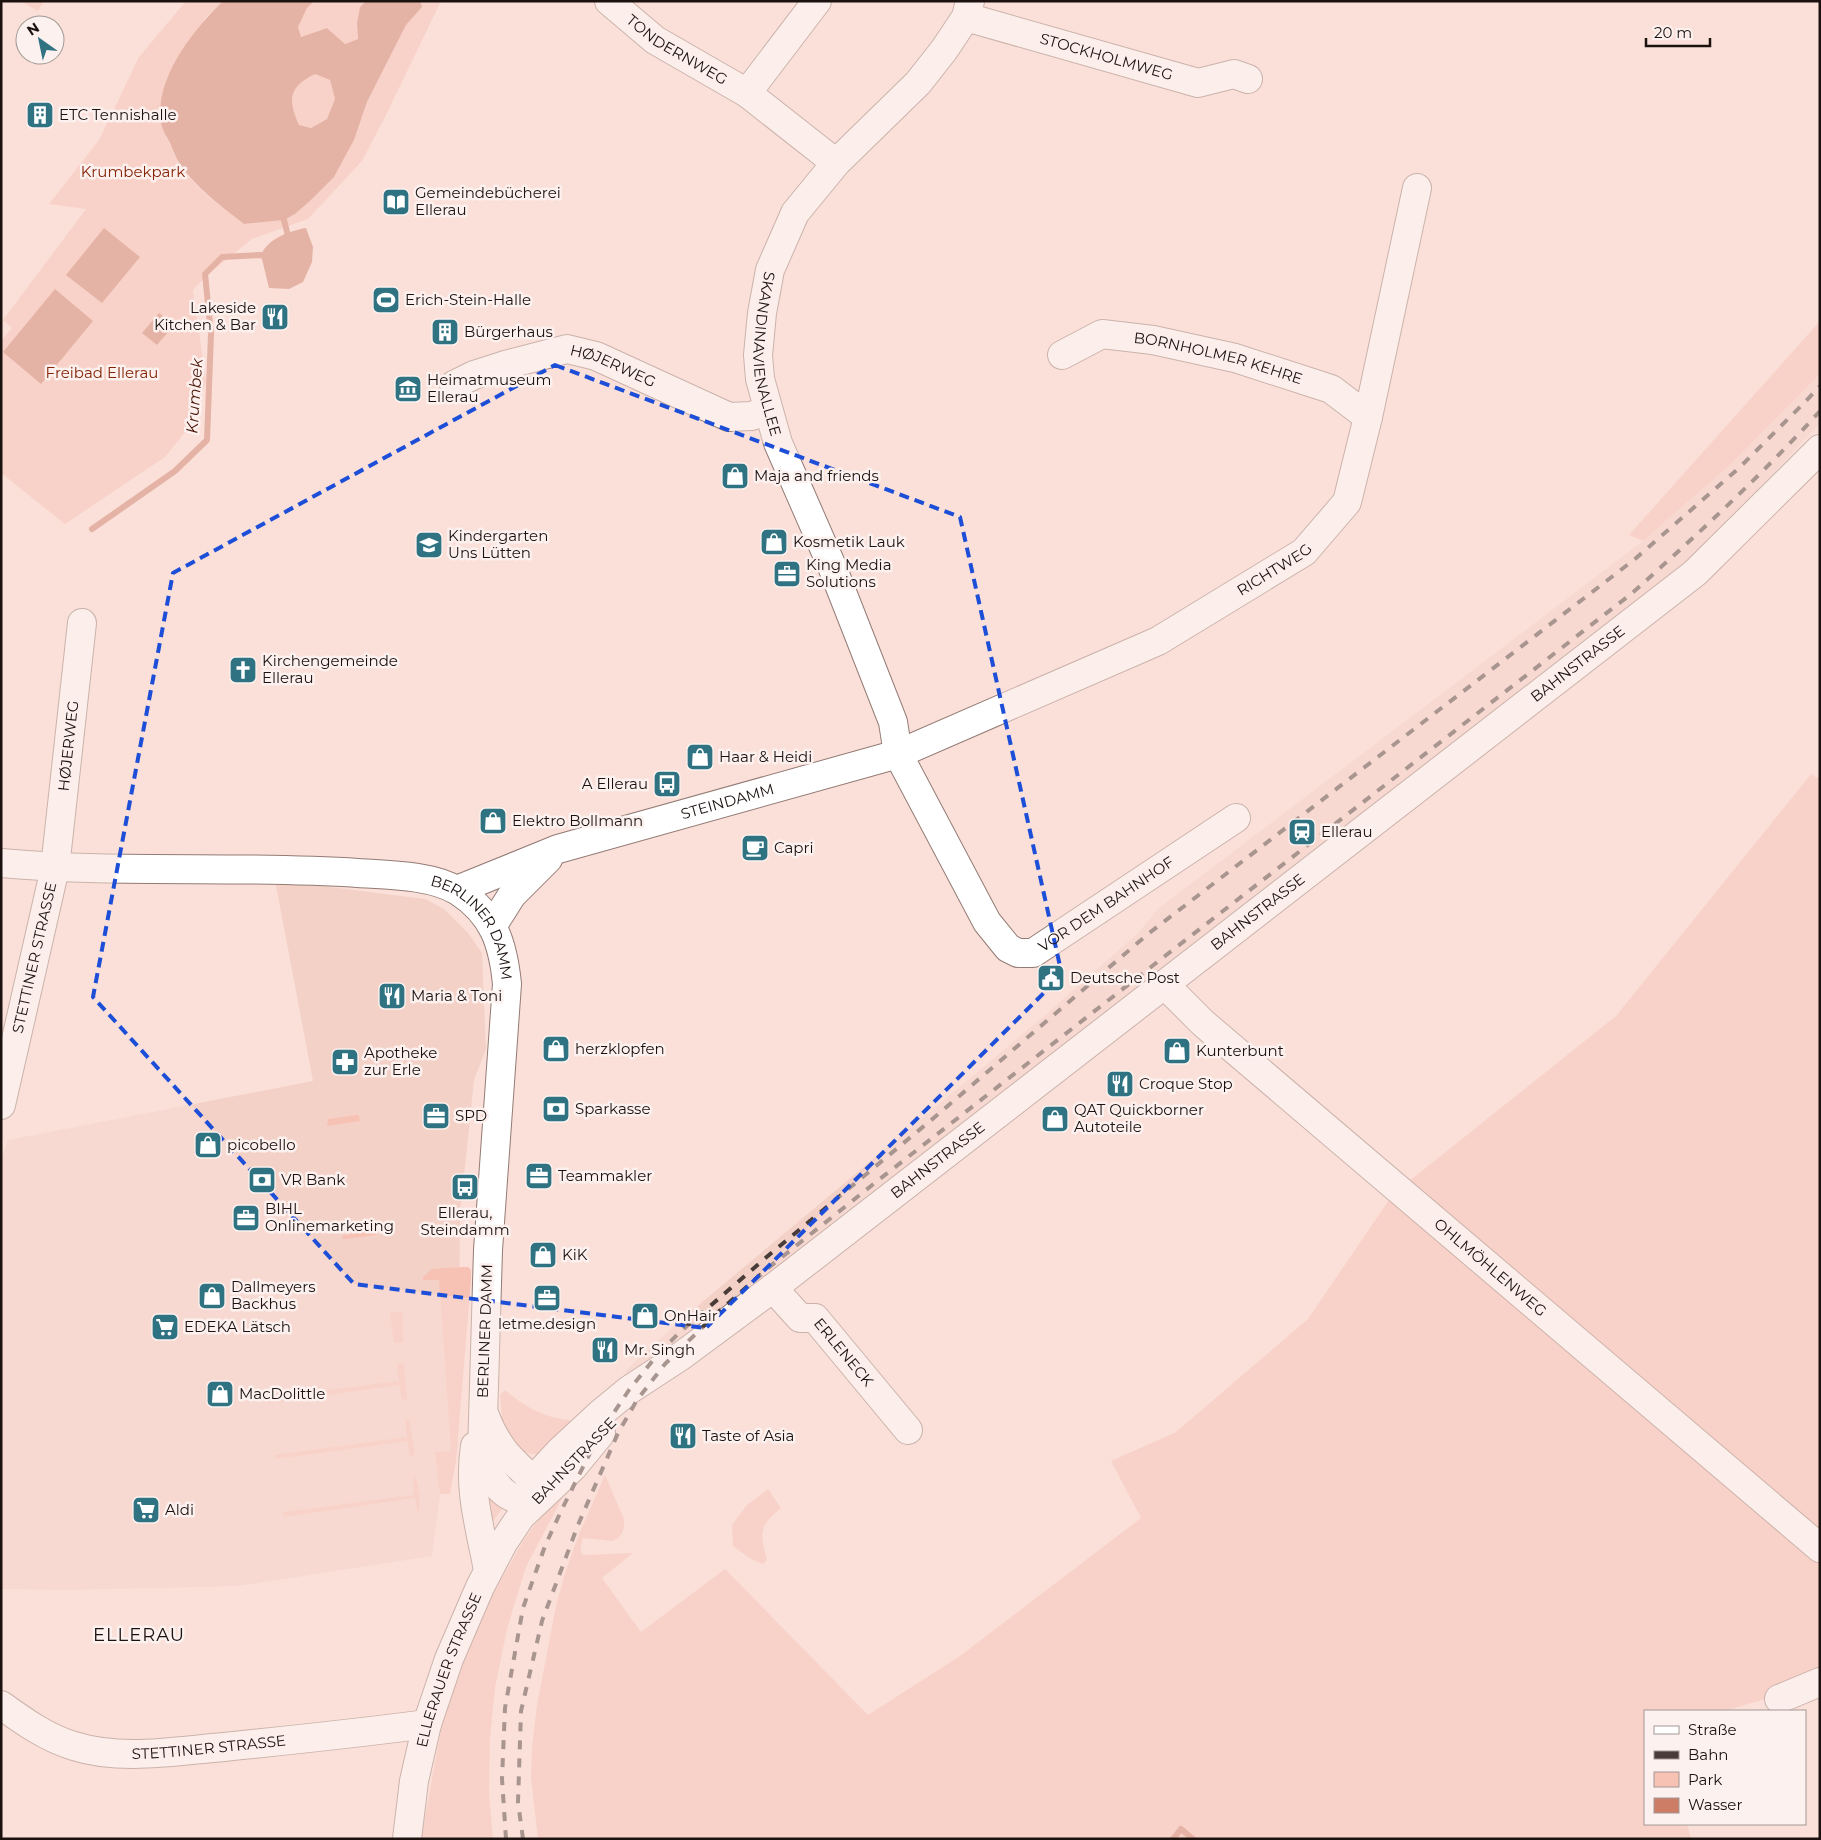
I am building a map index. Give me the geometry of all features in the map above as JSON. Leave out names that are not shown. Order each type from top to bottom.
[{"type":"street","name":"TONDERNWEG","points":[[610,1],[655,40],[747,93],[836,163]]},
{"type":"street","points":[[747,93],[817,1]]},
{"type":"street","name":"STOCKHOLMWEG","points":[[968,9],[1198,83],[1234,74],[1248,79]]},
{"type":"street","name":"SKANDINAVIENALLEE","points":[[898,754],[893,722],[831,564],[778,443],[760,379],[758,355],[762,313],[770,270],[795,214],[836,163],[918,83],[944,50],[968,9]]},
{"type":"street","name":"RICHTWEG","points":[[898,754],[1158,641],[1304,552],[1347,502],[1368,417],[1417,188]]},
{"type":"street","name":"BORNHOLMER KEHRE","points":[[1062,354],[1102,334],[1153,340],[1234,358],[1331,389],[1368,417]]},
{"type":"street","name":"HØJERWEG","points":[[454,385],[474,375],[505,365],[567,349],[596,356],[729,417],[751,416],[768,411]]},
{"type":"street","name":"BAHNSTRASSE","points":[[531,1497],[573,1466],[622,1410],[666,1373],[681,1356],[774,1288],[1695,573],[1820,449]]},
{"type":"street","name":"HØJERWEG","points":[[55,868],[82,623]]},
{"type":"street","name":"VOR DEM BAHNHOF","points":[[898,754],[987,922],[1008,948],[1018,953],[1033,953],[1236,818]]},
{"type":"street","name":"STEINDAMM","points":[[457,890],[558,849],[898,754]]},
{"type":"street","name":"STEINDAMM","points":[[493,926],[512,895],[558,849]]},
{"type":"street","name":"BERLINER DAMM","points":[[1,864],[55,868],[317,871],[415,878],[457,890],[478,907],[493,926],[504,957],[507,984],[489,1231],[482,1453],[494,1482],[502,1490],[514,1498],[531,1497]]},
{"type":"street","name":"STETTINER STRASSE","points":[[1,1105],[55,868]]},
{"type":"street","name":"OHLMÖHLENWEG","points":[[1165,985],[1211,1029],[1820,1548]]},
{"type":"street","name":"ERLENECK","points":[[774,1288],[800,1318],[815,1318],[908,1430]]},
{"type":"street","points":[[482,1407],[473,1460],[472,1480],[488,1570]]},
{"type":"street","name":"ELLERAUER STRASSE","points":[[407,1839],[414,1781],[427,1724],[449,1659],[488,1570],[531,1497]]},
{"type":"street","points":[[1778,1699],[1820,1682]]},
{"type":"street","name":"STETTINER STRASSE","points":[[1,1705],[31,1726],[73,1746],[118,1754],[177,1751],[322,1737],[427,1724]]},
{"type":"highlighted area","points":[[555,365],[960,517],[1062,975],[706,1328],[354,1284],[93,997],[173,573]]},
{"type":"shaded area","points":[[1820,374],[1820,423],[1735,515],[1682,565],[1622,616],[616,1391],[628,1368],[676,1324],[1036,1023],[1138,933],[1159,908],[1643,541],[1731,464]]},
{"type":"shaded area","points":[[275,880],[425,899],[444,909],[468,933],[482,953],[486,1049],[474,1080],[460,1214],[458,1448],[440,1494],[432,1556],[238,1586],[70,1590],[1,1589],[1,1160],[8,1140],[313,1081]]},
{"type":"green space","points":[[20,1],[44,1],[38,11]]},
{"type":"green space","name":"Freibad Ellerau","points":[[186,1],[223,1],[205,18],[161,124],[174,154],[192,181],[244,224],[284,220],[295,214],[334,177],[354,140],[367,102],[406,25],[422,7],[420,1],[441,1],[362,161],[308,219],[252,239],[206,276],[193,290],[206,382],[194,421],[165,457],[65,524],[1,473],[1,341],[12,328],[3,320],[86,209],[49,204],[99,140],[139,57]]},
{"type":"green space","points":[[314,1],[366,1],[360,7],[357,23],[358,39],[345,44],[327,28],[301,37],[298,27],[307,8]]},
{"type":"green space","points":[[315,74],[330,80],[335,99],[327,119],[311,128],[299,125],[293,109],[292,98],[300,82]]},
{"type":"green space","points":[[1820,321],[1820,374],[1731,464],[1643,541],[1629,535]]},
{"type":"green space","points":[[1811,774],[1820,779],[1820,1683],[1727,1710],[1644,1710],[1644,1825],[1687,1825],[1691,1839],[538,1839],[531,1778],[537,1705],[556,1606],[565,1573],[579,1534],[605,1475],[624,1519],[624,1529],[619,1538],[612,1541],[583,1538],[581,1551],[583,1555],[633,1553],[602,1578],[641,1632],[725,1569],[868,1715],[960,1656],[1141,1518],[1111,1461],[1176,1432],[1308,1319],[1393,1194],[1616,1016]]},
{"type":"green space","points":[[357,1115],[360,1121],[327,1126],[328,1119]]},
{"type":"green space","points":[[376,1230],[376,1235],[346,1239],[343,1239],[342,1236]]},
{"type":"green space","points":[[468,1267],[471,1270],[471,1280],[456,1461],[450,1494],[440,1494],[435,1452],[451,1451],[439,1280],[423,1280],[423,1277],[432,1269]]},
{"type":"green space","points":[[400,1311],[403,1314],[403,1342],[394,1343],[390,1313]]},
{"type":"green space","points":[[402,1363],[404,1365],[407,1399],[402,1400],[399,1385],[270,1403],[267,1401],[267,1398],[399,1381],[397,1365]]},
{"type":"green space","points":[[505,1390],[523,1404],[541,1413],[560,1419],[583,1421],[541,1454],[520,1451],[503,1427],[500,1395]]},
{"type":"green space","points":[[408,1419],[415,1453],[413,1456],[410,1456],[407,1441],[276,1459],[275,1457],[275,1455],[407,1437],[405,1420]]},
{"type":"green space","points":[[416,1477],[420,1495],[419,1514],[415,1498],[284,1517],[283,1514],[283,1512],[414,1495],[413,1480]]},
{"type":"green space","points":[[481,1485],[506,1503],[492,1523]]},
{"type":"green space","points":[[569,1485],[526,1567],[507,1629],[495,1688],[490,1737],[489,1793],[493,1839],[421,1839],[443,1719],[464,1662],[491,1598],[523,1541],[547,1508]]},
{"type":"green space","points":[[768,1489],[781,1508],[768,1520],[763,1531],[762,1537],[767,1560],[763,1564],[749,1558],[733,1546],[732,1525],[746,1506]]},
{"type":"water","points":[[223,1],[314,1],[307,8],[298,27],[301,37],[327,28],[345,44],[358,39],[357,23],[360,7],[366,1],[420,1],[422,7],[406,25],[367,102],[354,140],[334,177],[295,214],[284,220],[244,224],[209,196],[186,173],[162,128],[160,106],[170,73],[188,41]],"holes":[[[315,74],[330,80],[335,99],[327,119],[311,128],[299,125],[292,101],[295,89]]]},
{"type":"water","points":[[104,228],[140,257],[102,303],[66,275]]},
{"type":"water","points":[[306,228],[313,247],[312,262],[303,282],[289,289],[269,288],[261,255],[264,249],[280,236]]},
{"type":"water","points":[[55,289],[93,321],[41,384],[3,352]]},
{"type":"water","points":[[159,313],[174,325],[157,345],[142,333]]},
{"type":"waterway","points":[[279,214],[284,220],[289,240]]},
{"type":"waterway","name":"Krumbek","points":[[92,529],[175,471],[207,440],[211,334],[205,274],[222,257],[261,255],[269,259]]},
{"type":"waterway","points":[[1173,1839],[1181,1829],[1193,1839]]},
{"type":"railway","points":[[506,1839],[502,1779],[505,1708],[523,1608],[545,1546],[601,1432],[629,1390],[658,1354],[679,1333],[769,1255],[936,1116],[1148,934],[1635,559],[1739,468],[1820,386]]},
{"type":"railway","points":[[523,1839],[518,1802],[521,1711],[542,1621],[578,1525],[618,1433],[637,1400],[665,1364],[716,1314],[767,1269],[876,1182],[1631,594],[1728,505],[1820,411]]},
{"type":"place","name":"ETC Tennishalle","points":[[40,115]]},
{"type":"place","name":"Gemeindebücherei Ellerau","points":[[396,202]]},
{"type":"place","name":"Erich-Stein-Halle","points":[[386,300]]},
{"type":"place","name":"Lakeside Kitchen & Bar","points":[[275,317]]},
{"type":"place","name":"Bürgerhaus","points":[[445,332]]},
{"type":"place","name":"Heimatmuseum Ellerau","points":[[408,389]]},
{"type":"place","name":"Maja and friends","points":[[735,476]]},
{"type":"place","name":"Kosmetik Lauk","points":[[774,542]]},
{"type":"place","name":"Kindergarten Uns Lütten","points":[[429,545]]},
{"type":"place","name":"King Media Solutions","points":[[787,574]]},
{"type":"place","name":"Kirchengemeinde Ellerau","points":[[243,670]]},
{"type":"place","name":"Haar & Heidi","points":[[700,757]]},
{"type":"place","name":"A Ellerau","points":[[667,784]]},
{"type":"place","name":"Elektro Bollmann","points":[[493,821]]},
{"type":"place","name":"Ellerau","points":[[1302,832]]},
{"type":"place","name":"Capri","points":[[755,848]]},
{"type":"place","name":"Deutsche Post","points":[[1051,978]]},
{"type":"place","name":"Maria & Toni","points":[[392,996]]},
{"type":"place","name":"herzklopfen","points":[[556,1049]]},
{"type":"place","name":"Kunterbunt","points":[[1177,1051]]},
{"type":"place","name":"Apotheke zur Erle","points":[[345,1062]]},
{"type":"place","name":"Croque Stop","points":[[1120,1084]]},
{"type":"place","name":"Sparkasse","points":[[556,1109]]},
{"type":"place","name":"SPD","points":[[436,1116]]},
{"type":"place","name":"QAT Quickborner Autoteile","points":[[1055,1119]]},
{"type":"place","name":"picobello","points":[[208,1145]]},
{"type":"place","name":"Teammakler","points":[[539,1176]]},
{"type":"place","name":"VR Bank","points":[[262,1180]]},
{"type":"place","name":"Ellerau, Steindamm","points":[[465,1187]]},
{"type":"place","name":"BIHL Onlinemarketing","points":[[246,1218]]},
{"type":"place","name":"KiK","points":[[543,1255]]},
{"type":"place","name":"Dallmeyers Backhus","points":[[212,1296]]},
{"type":"place","name":"letme.design","points":[[547,1298]]},
{"type":"place","name":"OnHair","points":[[645,1316]]},
{"type":"place","name":"EDEKA Lätsch","points":[[165,1327]]},
{"type":"place","name":"Mr. Singh","points":[[605,1350]]},
{"type":"place","name":"MacDolittle","points":[[220,1394]]},
{"type":"place","name":"Taste of Asia","points":[[683,1436]]},
{"type":"place","name":"Aldi","points":[[146,1510]]},
{"type":"district","name":"ELLERAU","points":[[139,1635]]},
{"type":"park label","name":"Krumbekpark","points":[[133,172]]}]
